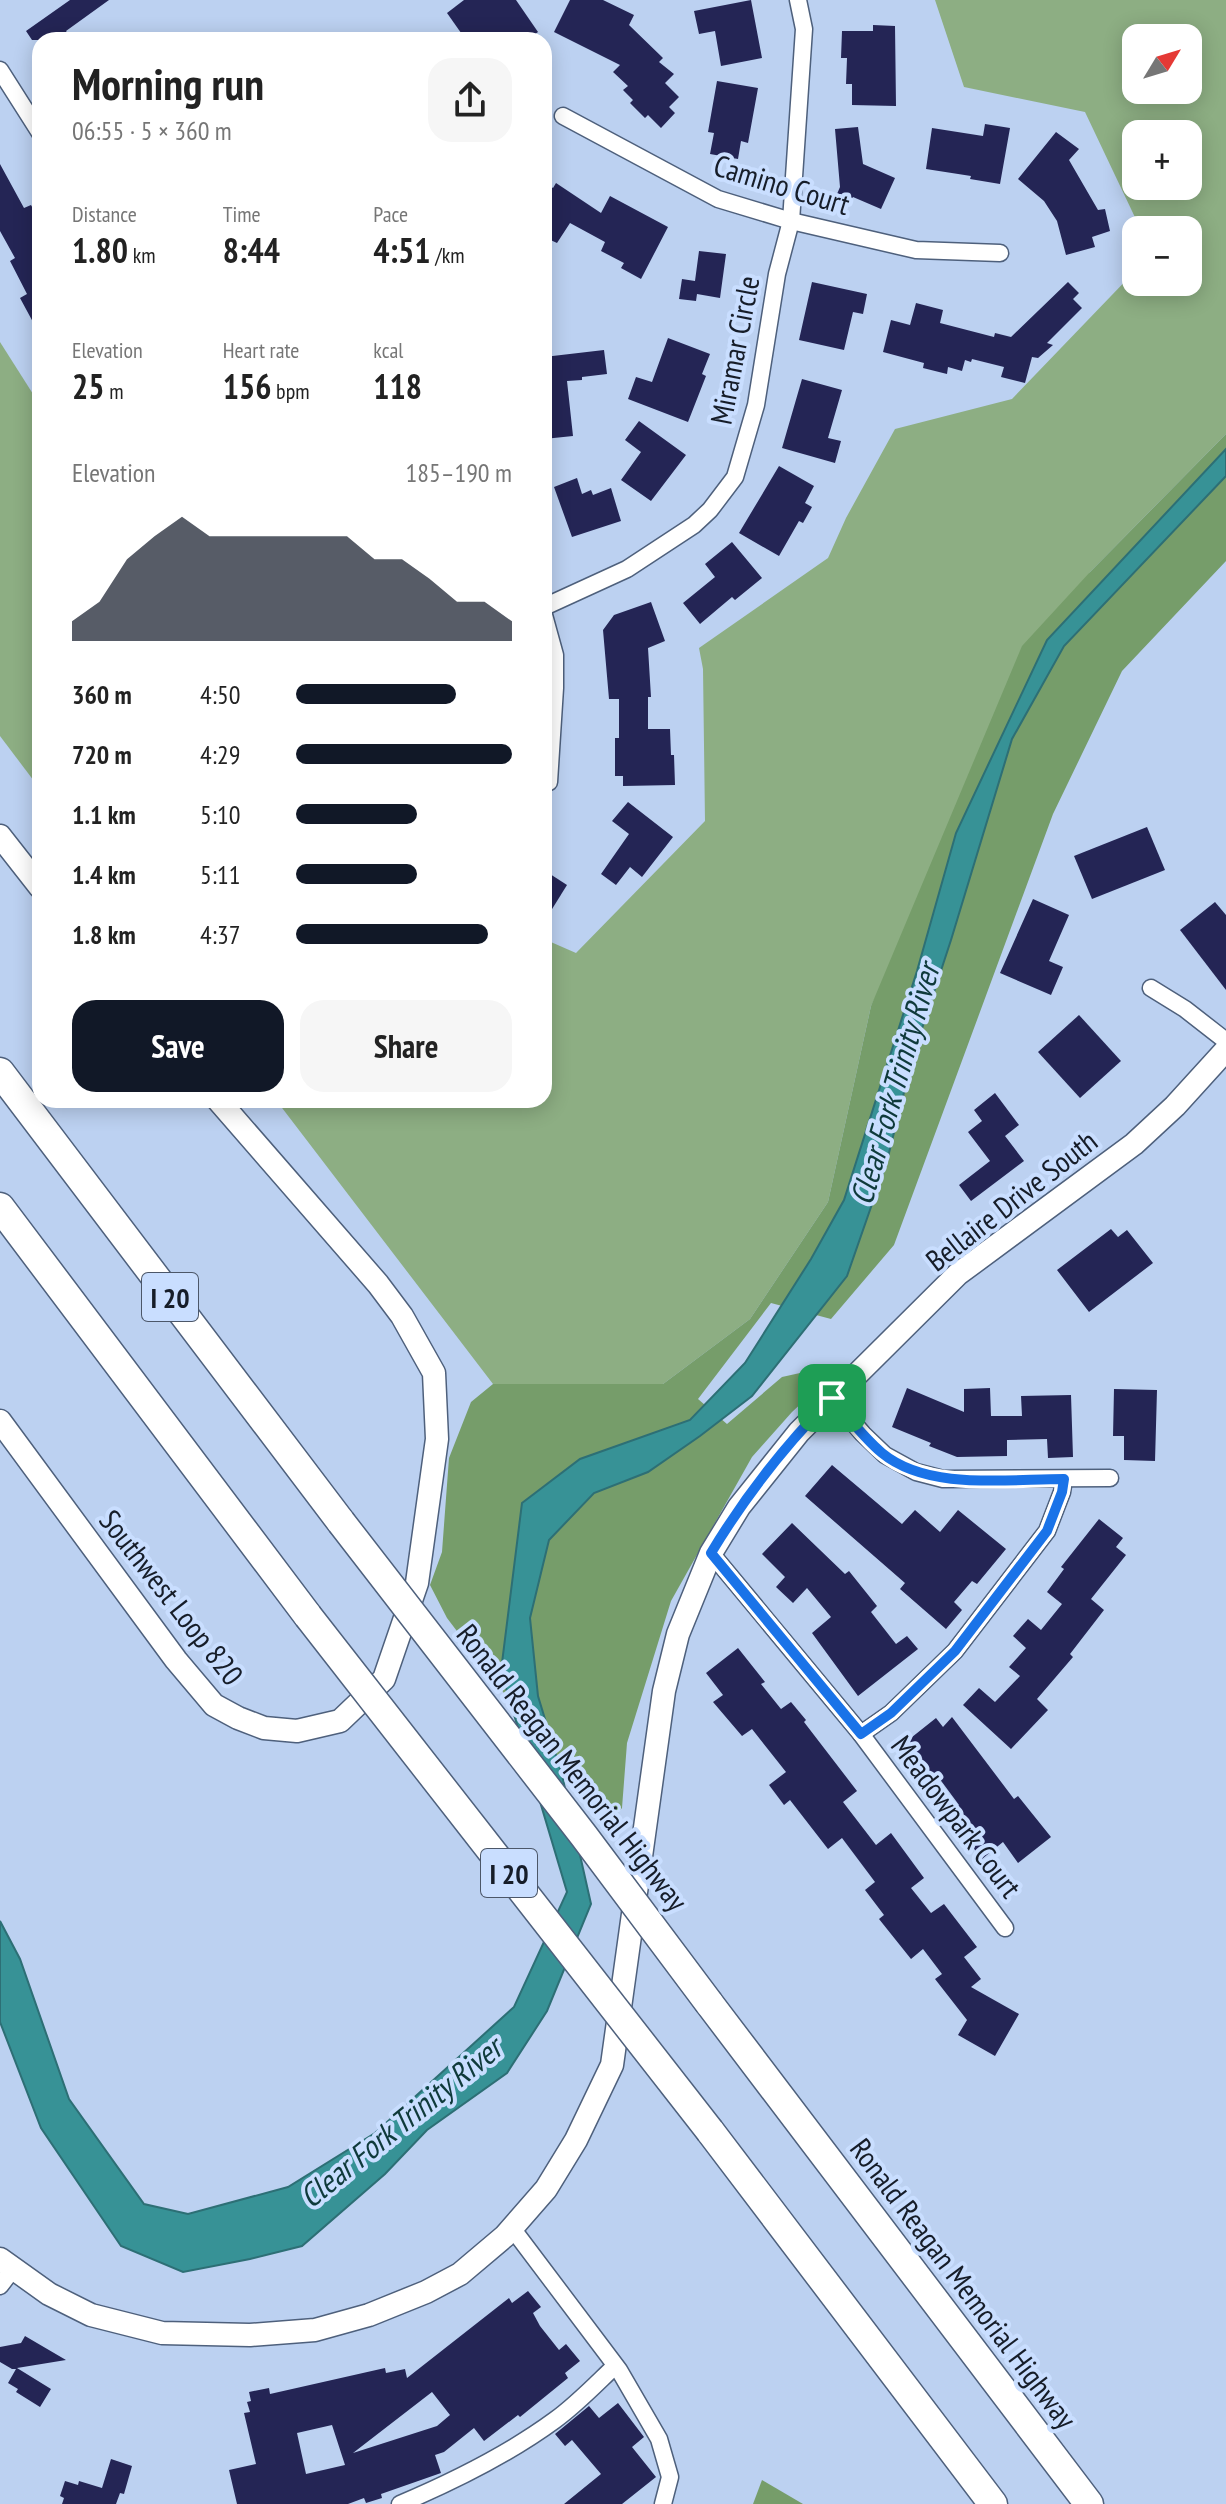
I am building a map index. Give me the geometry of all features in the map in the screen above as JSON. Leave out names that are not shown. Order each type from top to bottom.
[{"type":"highway","name":"Ronald Reagan Memorial Highway","points":[[0,1072],[1089,2504]]},
{"type":"highway","name":"I 20","points":[[0,1207],[308,1616],[710,2131],[993,2504]]},
{"type":"street","name":"Miramar Circle","points":[[552,603],[627,569],[694,525],[710,510],[735,477],[756,405],[777,274],[791,221],[804,29],[798,0]]},
{"type":"street","points":[[0,70],[32,120]]},
{"type":"street","name":"Camino Court","points":[[563,116],[718,199],[791,221],[916,250],[1000,253]]},
{"type":"street","points":[[552,644],[555,688],[552,735]]},
{"type":"street","points":[[0,836],[32,877]]},
{"type":"street","points":[[1151,988],[1185,1009],[1226,1041]]},
{"type":"street","name":"Bellaire Drive South","points":[[512,2228],[554,2176],[576,2140],[612,2065],[664,1691],[678,1634],[711,1553],[739,1507],[771,1464],[832,1398],[958,1274],[1145,1135],[1226,1050]]},
{"type":"street","name":"Southwest Loop 820","points":[[0,1421],[176,1660],[214,1705],[264,1728],[297,1731],[340,1721],[384,1679],[418,1572],[437,1439],[434,1373],[402,1316],[378,1284],[225,1108]]},
{"type":"street","points":[[832,1398],[885,1455],[916,1472],[943,1479],[1110,1478]]},
{"type":"street","points":[[861,1734],[891,1713],[955,1651],[1047,1531],[1064,1479]]},
{"type":"street","name":"Meadowpark Court","points":[[711,1553],[861,1734],[1005,1928]]},
{"type":"street","points":[[4,2271],[91,2315],[162,2333],[250,2335],[315,2330],[369,2315],[426,2292],[460,2274],[512,2228],[615,2366],[659,2439],[670,2477],[663,2504]]},
{"type":"street","points":[[400,2504],[521,2442],[557,2419],[615,2366]]},
{"type":"shaded area","points":[[935,0],[1226,0],[1226,434],[1090,572],[871,1006],[828,1202],[750,1319],[663,1384],[493,1384],[282,1108],[552,1108],[552,942],[576,953],[705,821],[703,669],[699,648],[828,558],[846,518],[895,429],[1012,399],[1122,285],[1122,296],[1202,296],[1202,216],[1134,216],[1127,200],[1202,200],[1202,120],[1122,120],[1122,190],[1085,112],[964,87]]},
{"type":"shaded area","points":[[0,342],[32,392],[32,778],[0,736]]},
{"type":"shaded area","points":[[1226,434],[1226,561],[1122,671],[1053,814],[894,1245],[831,1319],[771,1303],[698,1399],[727,1424],[782,1377],[818,1369],[825,1375],[819,1387],[752,1457],[671,1601],[627,1743],[622,1808],[609,1823],[585,1800],[447,1618],[430,1585],[442,1552],[449,1458],[471,1402],[493,1384],[663,1384],[750,1319],[828,1202],[871,1006],[1022,646]]},
{"type":"shaded area","points":[[762,2480],[803,2504],[753,2504]]},
{"type":"water","name":"Clear Fork Trinity River","points":[[1226,449],[1226,476],[1064,646],[1012,739],[913,1056],[887,1161],[847,1276],[752,1396],[648,1472],[594,1493],[549,1540],[530,1618],[538,1696],[562,1775],[591,1904],[547,2011],[507,2073],[427,2130],[385,2174],[302,2246],[183,2272],[121,2246],[41,2128],[0,2022],[0,1921],[20,1959],[69,2099],[144,2204],[188,2214],[288,2187],[375,2133],[514,2007],[567,1892],[501,1671],[522,1503],[580,1459],[690,1420],[745,1363],[811,1259],[844,1200],[917,971],[956,833],[1047,640]]},
{"type":"building","points":[[70,0],[109,0],[67,32],[32,32],[32,40],[26,31]]},
{"type":"building","points":[[464,0],[516,0],[538,32],[460,32],[447,13]]},
{"type":"building","points":[[570,0],[603,0],[634,15],[629,25],[663,58],[659,62],[674,74],[665,83],[679,97],[669,107],[675,113],[661,128],[630,103],[633,100],[623,90],[628,86],[613,72],[620,65],[554,32]]},
{"type":"building","points":[[751,0],[762,58],[721,66],[715,31],[699,34],[694,11]]},
{"type":"building","points":[[873,25],[895,26],[896,106],[852,105],[852,84],[846,84],[847,58],[841,58],[842,31],[873,31]]},
{"type":"building","points":[[717,81],[758,88],[748,143],[741,141],[738,159],[710,154],[714,133],[708,132]]},
{"type":"building","points":[[985,124],[1010,128],[1000,184],[926,169],[932,128],[983,136]]},
{"type":"building","points":[[858,127],[863,164],[895,178],[881,209],[837,194],[840,187],[835,129]]},
{"type":"building","points":[[1056,132],[1079,149],[1069,160],[1098,210],[1105,209],[1110,231],[1092,237],[1095,247],[1066,255],[1057,221],[1044,201],[1018,179]]},
{"type":"building","points":[[0,164],[24,208],[32,207],[32,320],[20,298],[27,294],[10,261],[15,258],[0,231]]},
{"type":"building","points":[[556,183],[601,213],[610,196],[668,227],[641,279],[621,268],[624,263],[601,251],[605,242],[570,223],[557,243],[552,241],[552,187]]},
{"type":"building","points":[[699,251],[726,254],[720,298],[697,294],[696,301],[679,299],[682,279],[695,281]]},
{"type":"building","points":[[812,282],[867,294],[863,314],[853,312],[844,350],[799,340]]},
{"type":"building","points":[[1068,282],[1079,293],[1073,299],[1082,308],[1047,343],[1053,345],[1038,358],[1032,357],[1025,383],[1001,377],[1004,367],[972,359],[971,362],[965,360],[962,371],[948,367],[947,374],[923,368],[924,363],[883,352],[891,320],[910,325],[916,303],[943,310],[940,323],[994,337],[995,333],[1011,337]]},
{"type":"building","points":[[668,338],[710,354],[702,374],[706,376],[688,422],[628,399],[636,377],[652,382]]},
{"type":"building","points":[[604,350],[607,374],[567,381],[573,436],[552,438],[552,356]]},
{"type":"building","points":[[802,379],[842,390],[828,438],[841,441],[835,463],[782,448]]},
{"type":"building","points":[[639,421],[686,455],[651,501],[621,480],[641,452],[625,440]]},
{"type":"building","points":[[779,466],[814,486],[805,503],[812,507],[803,523],[799,521],[779,556],[739,533]]},
{"type":"building","points":[[577,478],[582,494],[591,490],[593,495],[611,488],[621,521],[572,537],[554,487]]},
{"type":"building","points":[[732,542],[762,578],[735,600],[732,597],[700,624],[683,603],[715,577],[705,564]]},
{"type":"building","points":[[651,602],[665,641],[648,648],[651,697],[648,697],[648,729],[670,729],[675,785],[623,786],[623,776],[615,776],[619,699],[609,699],[603,630],[614,615]]},
{"type":"building","points":[[628,802],[673,837],[642,877],[630,867],[616,885],[601,874],[629,834],[612,821]]},
{"type":"building","points":[[1147,827],[1165,870],[1092,899],[1074,856]]},
{"type":"building","points":[[552,875],[567,885],[552,909]]},
{"type":"building","points":[[1033,899],[1069,915],[1049,961],[1063,967],[1051,995],[1000,973]]},
{"type":"building","points":[[1215,902],[1226,915],[1226,990],[1180,930]]},
{"type":"building","points":[[1079,1015],[1121,1061],[1080,1098],[1038,1052]]},
{"type":"building","points":[[995,1093],[1019,1125],[1005,1136],[1024,1161],[971,1201],[959,1185],[990,1161],[968,1132],[982,1121],[974,1110]]},
{"type":"building","points":[[1111,1229],[1118,1237],[1127,1230],[1153,1263],[1089,1312],[1057,1270]]},
{"type":"building","points":[[907,1388],[964,1412],[964,1389],[990,1388],[991,1416],[1022,1416],[1021,1396],[1071,1395],[1073,1457],[1048,1458],[1047,1439],[1007,1440],[1007,1456],[957,1457],[929,1446],[931,1443],[892,1427]]},
{"type":"building","points":[[1114,1389],[1157,1390],[1155,1461],[1124,1460],[1124,1436],[1113,1436]]},
{"type":"building","points":[[832,1465],[902,1524],[915,1510],[940,1532],[958,1510],[1006,1549],[977,1584],[972,1581],[954,1602],[962,1610],[946,1629],[900,1589],[905,1583],[805,1496]]},
{"type":"building","points":[[1099,1519],[1123,1538],[1116,1547],[1126,1555],[1091,1599],[1104,1610],[1070,1654],[1073,1657],[1037,1699],[1048,1710],[1011,1749],[963,1705],[979,1688],[995,1702],[1020,1676],[1009,1667],[1026,1648],[1013,1636],[1028,1619],[1041,1630],[1062,1604],[1047,1592],[1064,1569],[1061,1567]]},
{"type":"building","points":[[792,1523],[845,1574],[849,1571],[877,1606],[871,1612],[896,1644],[907,1636],[918,1649],[858,1696],[812,1633],[831,1617],[807,1588],[793,1603],[776,1587],[785,1577],[762,1554]]},
{"type":"building","points":[[738,1648],[765,1682],[761,1684],[781,1709],[791,1702],[806,1720],[804,1722],[857,1791],[843,1802],[876,1845],[891,1833],[924,1878],[911,1888],[931,1913],[944,1904],[977,1947],[964,1957],[981,1979],[971,1987],[1019,2014],[995,2056],[958,2035],[967,2020],[935,1979],[942,1974],[923,1949],[911,1959],[879,1919],[884,1915],[865,1890],[875,1882],[842,1838],[828,1849],[790,1800],[784,1805],[769,1785],[786,1772],[752,1729],[742,1736],[713,1702],[723,1695],[706,1673]]},
{"type":"building","points":[[952,1717],[1014,1799],[1018,1796],[1051,1837],[1018,1863],[1003,1842],[982,1859],[947,1814],[959,1805],[939,1778],[927,1787],[897,1749],[936,1718],[943,1727]]},
{"type":"building","points":[[528,2291],[541,2307],[533,2313],[540,2326],[559,2350],[566,2344],[580,2361],[565,2373],[568,2378],[520,2417],[518,2415],[484,2441],[474,2428],[444,2452],[435,2455],[441,2473],[381,2494],[382,2498],[366,2503],[364,2498],[348,2504],[237,2504],[229,2470],[256,2464],[244,2413],[250,2412],[247,2402],[251,2401],[249,2392],[269,2388],[270,2394],[385,2368],[386,2373],[405,2369],[407,2378],[509,2298],[512,2303]],"holes":[[[432,2392],[450,2415],[437,2426],[353,2453]],[[332,2425],[345,2465],[306,2474],[297,2433]]]},
{"type":"building","points":[[25,2336],[66,2360],[17,2368],[51,2389],[40,2407],[8,2383],[16,2369],[0,2362],[0,2347],[21,2343]]},
{"type":"building","points":[[618,2403],[644,2437],[632,2447],[656,2477],[622,2504],[564,2504],[601,2474],[572,2440],[565,2446],[555,2434],[589,2406],[599,2418]]},
{"type":"building","points":[[111,2459],[132,2466],[124,2494],[120,2493],[116,2504],[62,2504],[64,2498],[60,2496],[65,2481],[78,2485],[79,2481],[102,2488]]},
{"type":"route","points":[[832,1398],[885,1455],[916,1472],[943,1479],[1064,1479],[1047,1531],[955,1651],[891,1713],[861,1734],[711,1553],[739,1507],[771,1464],[832,1398]]}]
